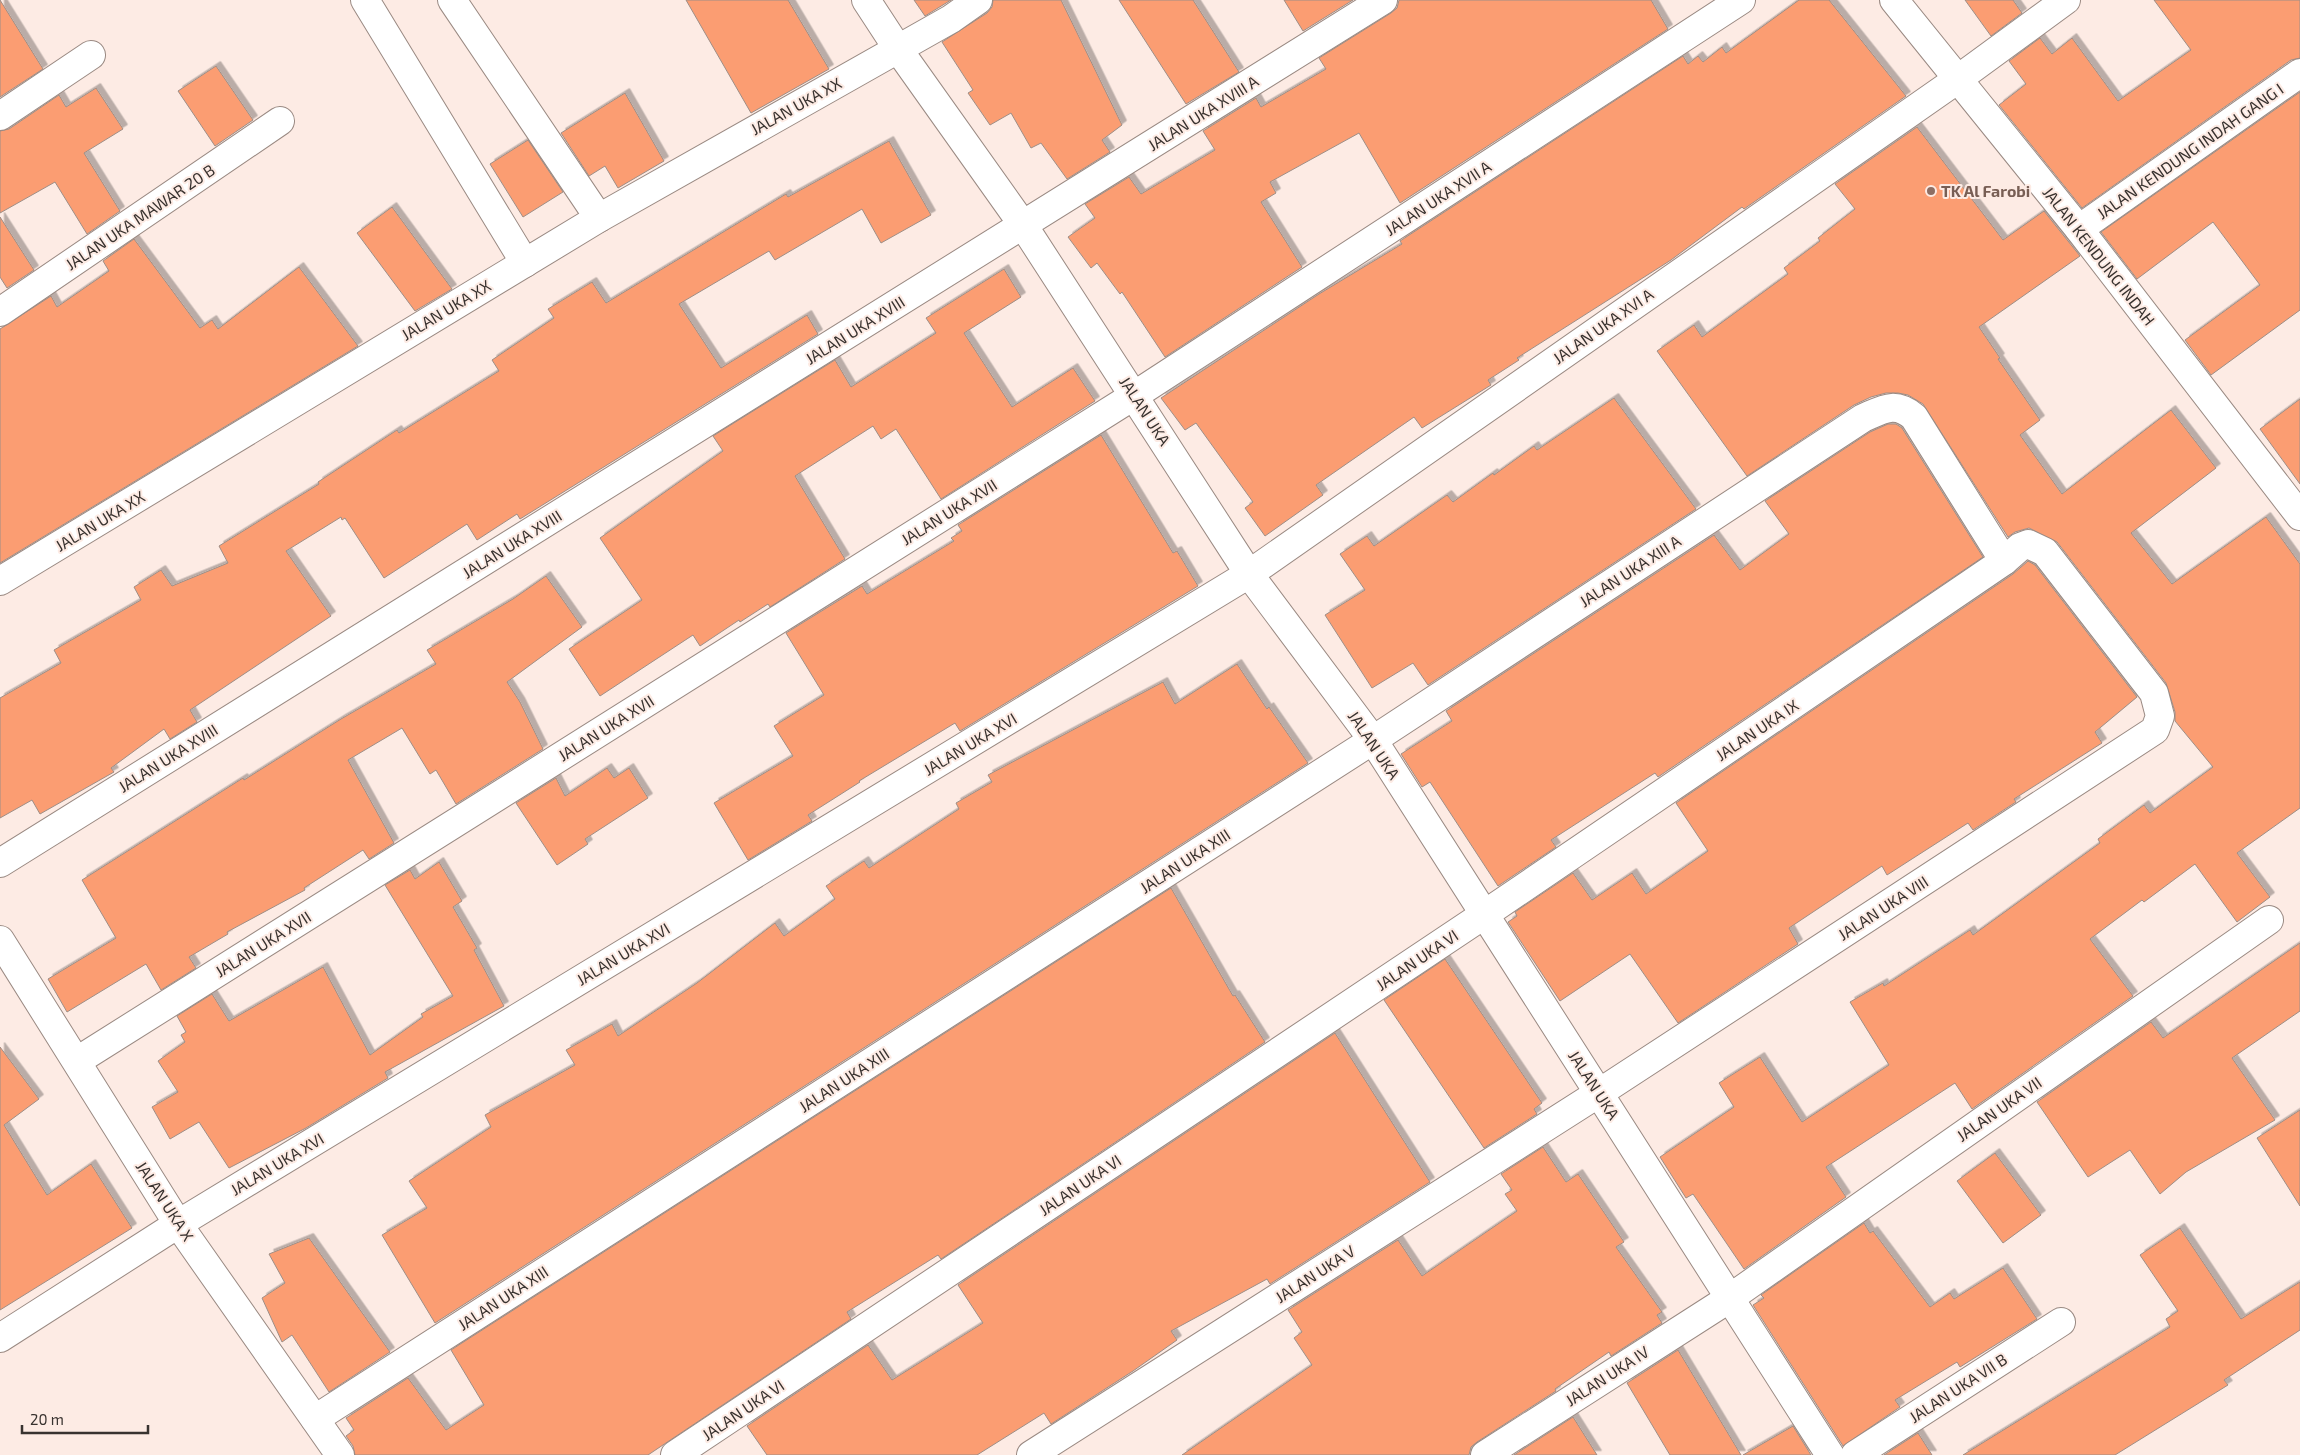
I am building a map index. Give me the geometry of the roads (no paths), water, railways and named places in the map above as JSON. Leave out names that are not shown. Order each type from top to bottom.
[{"type":"street","points":[[365,0],[525,263]]},
{"type":"street","points":[[452,0],[599,218]]},
{"type":"street","name":"JALAN UKA","points":[[866,0],[898,49],[1023,225],[1249,574],[1373,740],[1830,1455]]},
{"type":"street","name":"JALAN UKA XX","points":[[0,582],[599,218],[951,19],[978,0]]},
{"type":"street","name":"JALAN UKA XVIII A","points":[[1023,225],[1383,0]]},
{"type":"street","name":"JALAN UKA XVII A","points":[[1135,396],[1741,0]]},
{"type":"street","name":"JALAN KENDUNG INDAH","points":[[1894,0],[2079,229],[2300,516]]},
{"type":"street","name":"JALAN UKA XVI A","points":[[1249,574],[1958,79],[2066,0]]},
{"type":"street","points":[[0,116],[91,55]]},
{"type":"street","name":"JALAN KENDUNG INDAH GANG I","points":[[2079,229],[2300,73]]},
{"type":"street","name":"JALAN UKA MAWAR 20 B","points":[[0,312],[280,121]]},
{"type":"street","name":"JALAN UKA XVIII","points":[[0,863],[1023,225]]},
{"type":"street","name":"JALAN UKA XVII","points":[[77,1061],[1135,396]]},
{"type":"street","name":"JALAN UKA XIII A","points":[[1373,740],[1863,418],[1889,408],[1903,408],[1914,417],[2004,561]]},
{"type":"street","name":"JALAN UKA IX","points":[[1485,914],[2004,561],[2020,547],[2028,544],[2045,552],[2148,686],[2154,694],[2160,716]]},
{"type":"street","name":"JALAN UKA XVI","points":[[0,1338],[178,1224],[1249,574]]},
{"type":"street","name":"JALAN UKA VIII","points":[[1599,1093],[2142,739],[2155,730],[2160,716]]},
{"type":"street","name":"JALAN UKA XIII","points":[[314,1420],[1373,740]]},
{"type":"street","name":"JALAN UKA VI","points":[[676,1455],[1485,914]]},
{"type":"street","name":"JALAN UKA VII","points":[[1730,1298],[2269,920]]},
{"type":"street","name":"JALAN UKA X","points":[[0,940],[178,1224],[340,1455]]},
{"type":"street","name":"JALAN UKA V","points":[[1031,1455],[1599,1093]]},
{"type":"street","name":"JALAN UKA IV","points":[[1485,1455],[1730,1298]]},
{"type":"street","name":"JALAN UKA VII B","points":[[1855,1455],[2061,1322]]},
{"type":"place","name":"TK Al Farobi","points":[[1931,191]]}]
